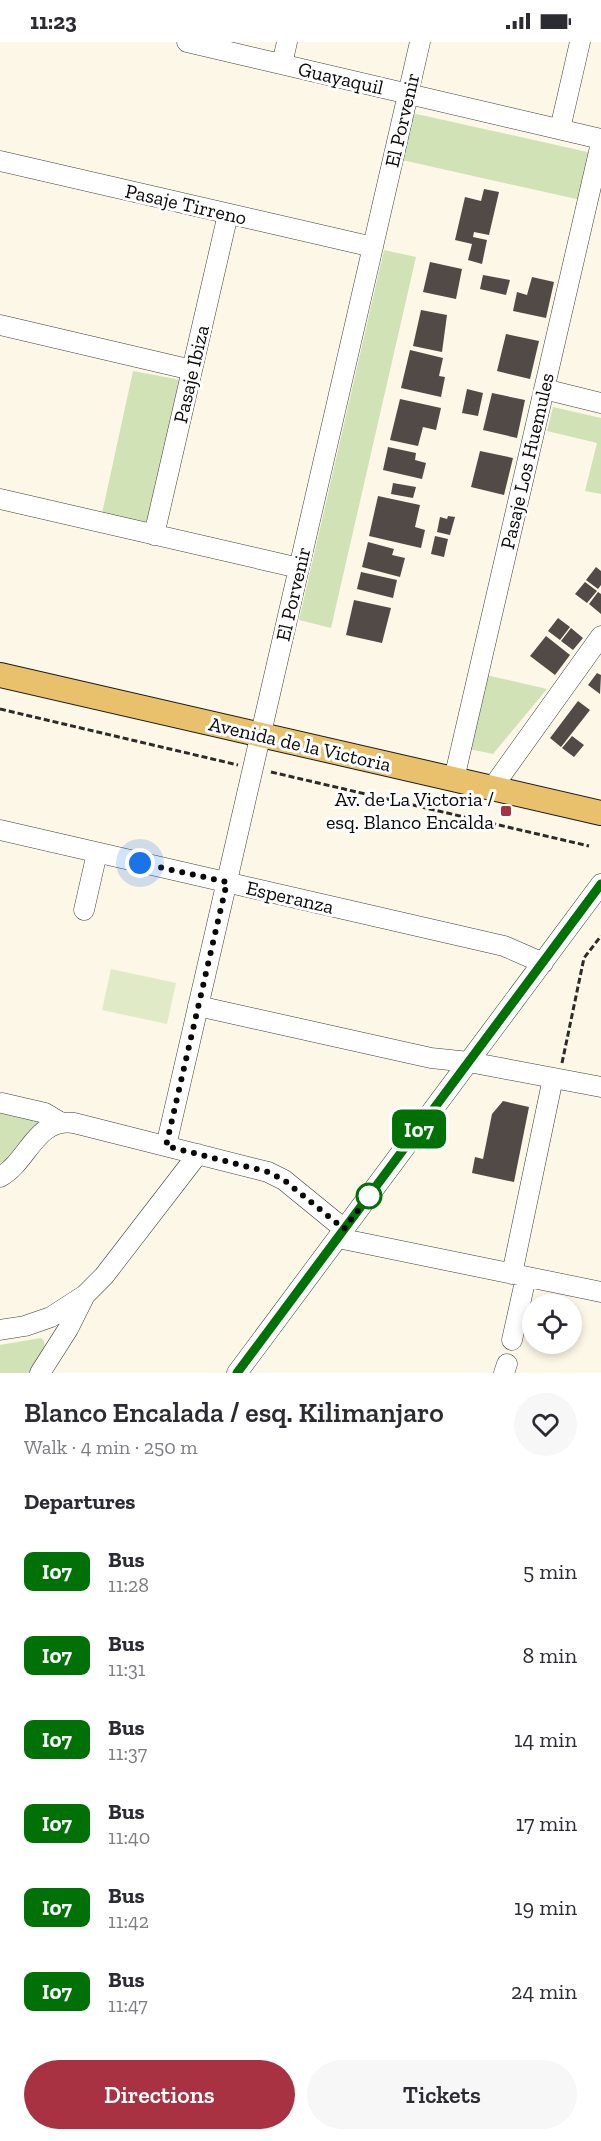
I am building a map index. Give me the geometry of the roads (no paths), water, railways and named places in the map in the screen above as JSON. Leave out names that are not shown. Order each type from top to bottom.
[{"type":"main road","name":"Avenida de la Victoria","points":[[0,675],[601,813]]},
{"type":"street","name":"Guayaquil","points":[[187,42],[560,129],[601,141]]},
{"type":"street","points":[[282,64],[287,42]]},
{"type":"street","name":"El Porvenir","points":[[166,1146],[420,42]]},
{"type":"street","points":[[560,129],[580,42]]},
{"type":"street","name":"Pasaje Los Huemules","points":[[453,779],[601,141]]},
{"type":"street","name":"Pasaje Tirreno","points":[[0,161],[373,247]]},
{"type":"street","name":"Pasaje Ibiza","points":[[154,535],[228,214]]},
{"type":"street","points":[[0,325],[192,370]]},
{"type":"street","points":[[544,389],[601,403]]},
{"type":"street","points":[[0,499],[299,568]]},
{"type":"street","points":[[492,788],[601,636]]},
{"type":"street","name":"Esperanza","points":[[0,830],[504,946],[543,963]]},
{"type":"street","points":[[84,910],[97,853]]},
{"type":"street","points":[[237,1373],[601,884]]},
{"type":"street","points":[[198,1006],[431,1058],[469,1062],[601,1088]]},
{"type":"street","points":[[512,1340],[519,1275],[556,1079]]},
{"type":"street","points":[[2,1103],[45,1113],[60,1122]]},
{"type":"street","points":[[0,1177],[15,1167],[40,1133],[60,1122],[74,1123],[259,1169],[276,1176],[341,1234],[601,1292]]},
{"type":"street","points":[[0,1330],[25,1326],[51,1317],[85,1295],[104,1276],[198,1154]]},
{"type":"street","points":[[40,1373],[68,1329],[85,1295]]},
{"type":"place","name":"Av. de La Victoria / esq. Blanco Encalda","points":[[506,811]]}]
